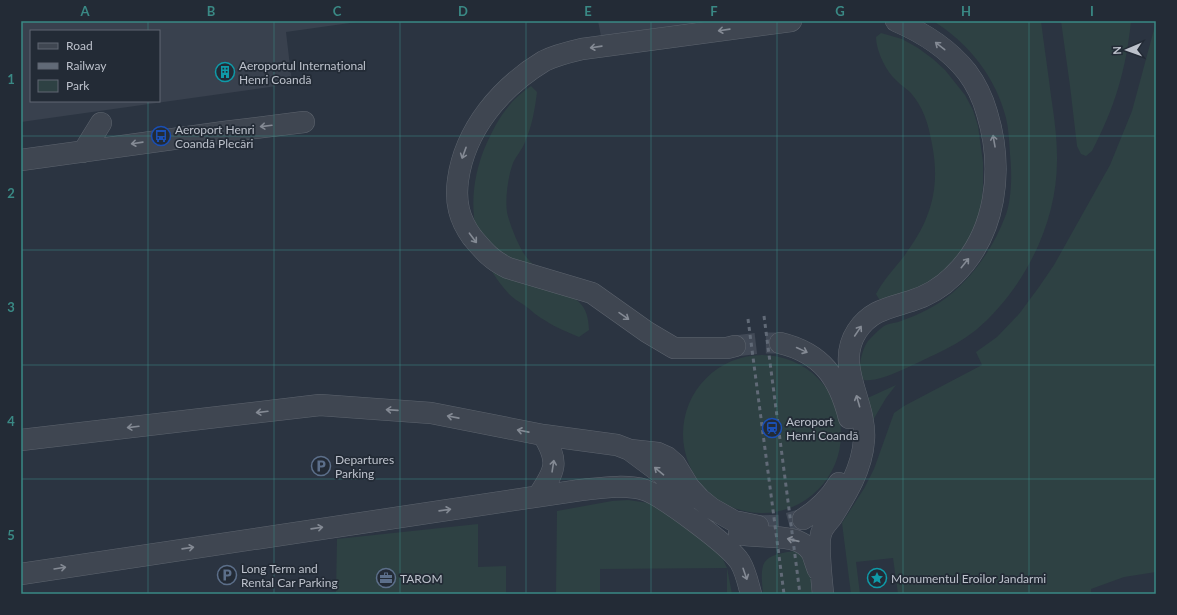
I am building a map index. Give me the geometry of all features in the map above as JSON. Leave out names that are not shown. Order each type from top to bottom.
[{"type":"street","points":[[735,346],[727,348],[674,348],[647,332],[592,293],[508,268],[495,262],[484,252],[462,222],[457,203],[458,177],[464,153],[481,118],[520,78],[546,61],[564,53],[582,49],[791,21]]},
{"type":"street","points":[[822,587],[821,532],[833,516],[854,480],[863,452],[864,438],[861,412],[849,368],[848,352],[851,343],[858,330],[868,318],[888,307],[928,295],[941,287],[953,276],[976,249],[992,209],[995,192],[995,145],[984,105],[968,73],[952,55],[932,40],[896,21]]},
{"type":"street","points":[[21,160],[304,122]]},
{"type":"street","points":[[83,152],[101,123]]},
{"type":"street","points":[[780,343],[792,346],[811,355],[821,362],[831,374],[838,385],[844,400],[851,431],[848,463],[842,477],[829,498],[819,508],[803,519]]},
{"type":"street","points":[[21,440],[320,405],[431,413],[543,435],[616,445],[630,450],[658,453],[667,457],[675,464],[693,491],[711,508],[734,521],[758,526]]},
{"type":"street","points":[[538,496],[548,482],[554,466],[550,445],[543,435]]},
{"type":"street","points":[[630,450],[662,474],[691,504],[716,525],[734,533],[778,537],[800,542],[807,546],[812,552],[822,587]]},
{"type":"street","points":[[21,574],[538,496],[599,488],[631,488],[645,490],[662,499],[697,524],[735,555],[745,572],[751,594]]},
{"type":"shaded area","name":"Aeroportul Internațional Henri Coandă","points":[[21,21],[364,21],[286,32],[290,66],[286,69],[291,73],[291,78],[285,83],[277,81],[277,86],[21,122]]},
{"type":"shaded area","points":[[598,21],[707,21],[601,36]]},
{"type":"green space","points":[[933,21],[1041,21],[1054,119],[1057,157],[1056,181],[1052,206],[1045,229],[1023,274],[994,313],[976,330],[950,347],[899,371],[880,378],[864,380],[861,377],[860,363],[868,341],[884,326],[899,322],[927,310],[946,298],[960,286],[976,268],[989,249],[1001,228],[1009,203],[1011,161],[1009,136],[1006,118],[1001,103],[988,76],[979,63],[958,40]]},
{"type":"green space","points":[[1061,21],[1131,21],[1123,72],[1113,103],[1092,151],[1086,156],[1081,154],[1077,146]]},
{"type":"green space","points":[[1156,22],[1156,572],[1124,577],[1091,589],[1091,594],[898,594],[893,558],[856,562],[860,594],[851,594],[842,523],[865,487],[874,469],[894,413],[904,406],[982,365],[976,352],[997,337],[1019,314],[1054,265],[1110,165],[1132,111]]},
{"type":"green space","points":[[881,33],[902,39],[933,59],[945,70],[965,95],[973,110],[978,126],[983,162],[981,211],[975,230],[959,255],[931,284],[892,300],[879,299],[876,294],[911,246],[926,219],[934,191],[935,176],[932,144],[925,116],[915,98],[886,68],[877,47],[876,37]]},
{"type":"green space","points":[[531,86],[537,92],[534,111],[527,136],[511,168],[508,181],[506,207],[515,237],[525,255],[534,266],[557,286],[576,299],[584,308],[589,330],[579,337],[558,328],[543,319],[509,294],[496,278],[486,261],[479,243],[475,224],[473,205],[475,186],[478,166],[485,147],[498,121],[509,105]]},
{"type":"green space","points":[[770,355],[785,358],[799,364],[818,378],[828,390],[838,411],[841,434],[838,457],[828,478],[818,490],[806,500],[785,510],[770,513],[754,513],[739,510],[718,500],[706,490],[696,478],[686,457],[684,449],[683,426],[686,411],[696,390],[706,378],[718,368],[739,358],[747,356]]},
{"type":"green space","points":[[896,385],[886,398],[866,432],[861,401]]},
{"type":"green space","points":[[628,500],[649,503],[667,511],[721,555],[727,568],[600,569],[600,594],[556,594],[557,511],[612,501]]},
{"type":"green space","points":[[478,524],[478,567],[506,566],[506,594],[336,594],[337,539]]},
{"type":"green space","points":[[794,551],[801,553],[808,558],[815,594],[763,594],[762,574],[765,562],[768,558],[774,555]]},
{"type":"green space","points":[[727,568],[732,594],[727,594]]},
{"type":"tunnel","points":[[735,346],[760,343],[780,343]]},
{"type":"tunnel","points":[[758,526],[782,525],[803,519]]},
{"type":"railway","points":[[764,316],[800,594]]},
{"type":"railway","points":[[748,319],[784,594]]},
{"type":"place","name":"Aeroportul Internațional Henri Coandă","points":[[225,72]]},
{"type":"place","name":"Aeroport Henri Coandă Plecări","points":[[161,136]]},
{"type":"place","name":"Aeroport Henri Coandă","points":[[772,428]]},
{"type":"place","name":"Departures Parking","points":[[321,466]]},
{"type":"place","name":"Long Term and Rental Car Parking","points":[[227,575]]},
{"type":"place","name":"TAROM","points":[[386,578]]},
{"type":"place","name":"Monumentul Eroilor Jandarmi","points":[[877,578]]}]
